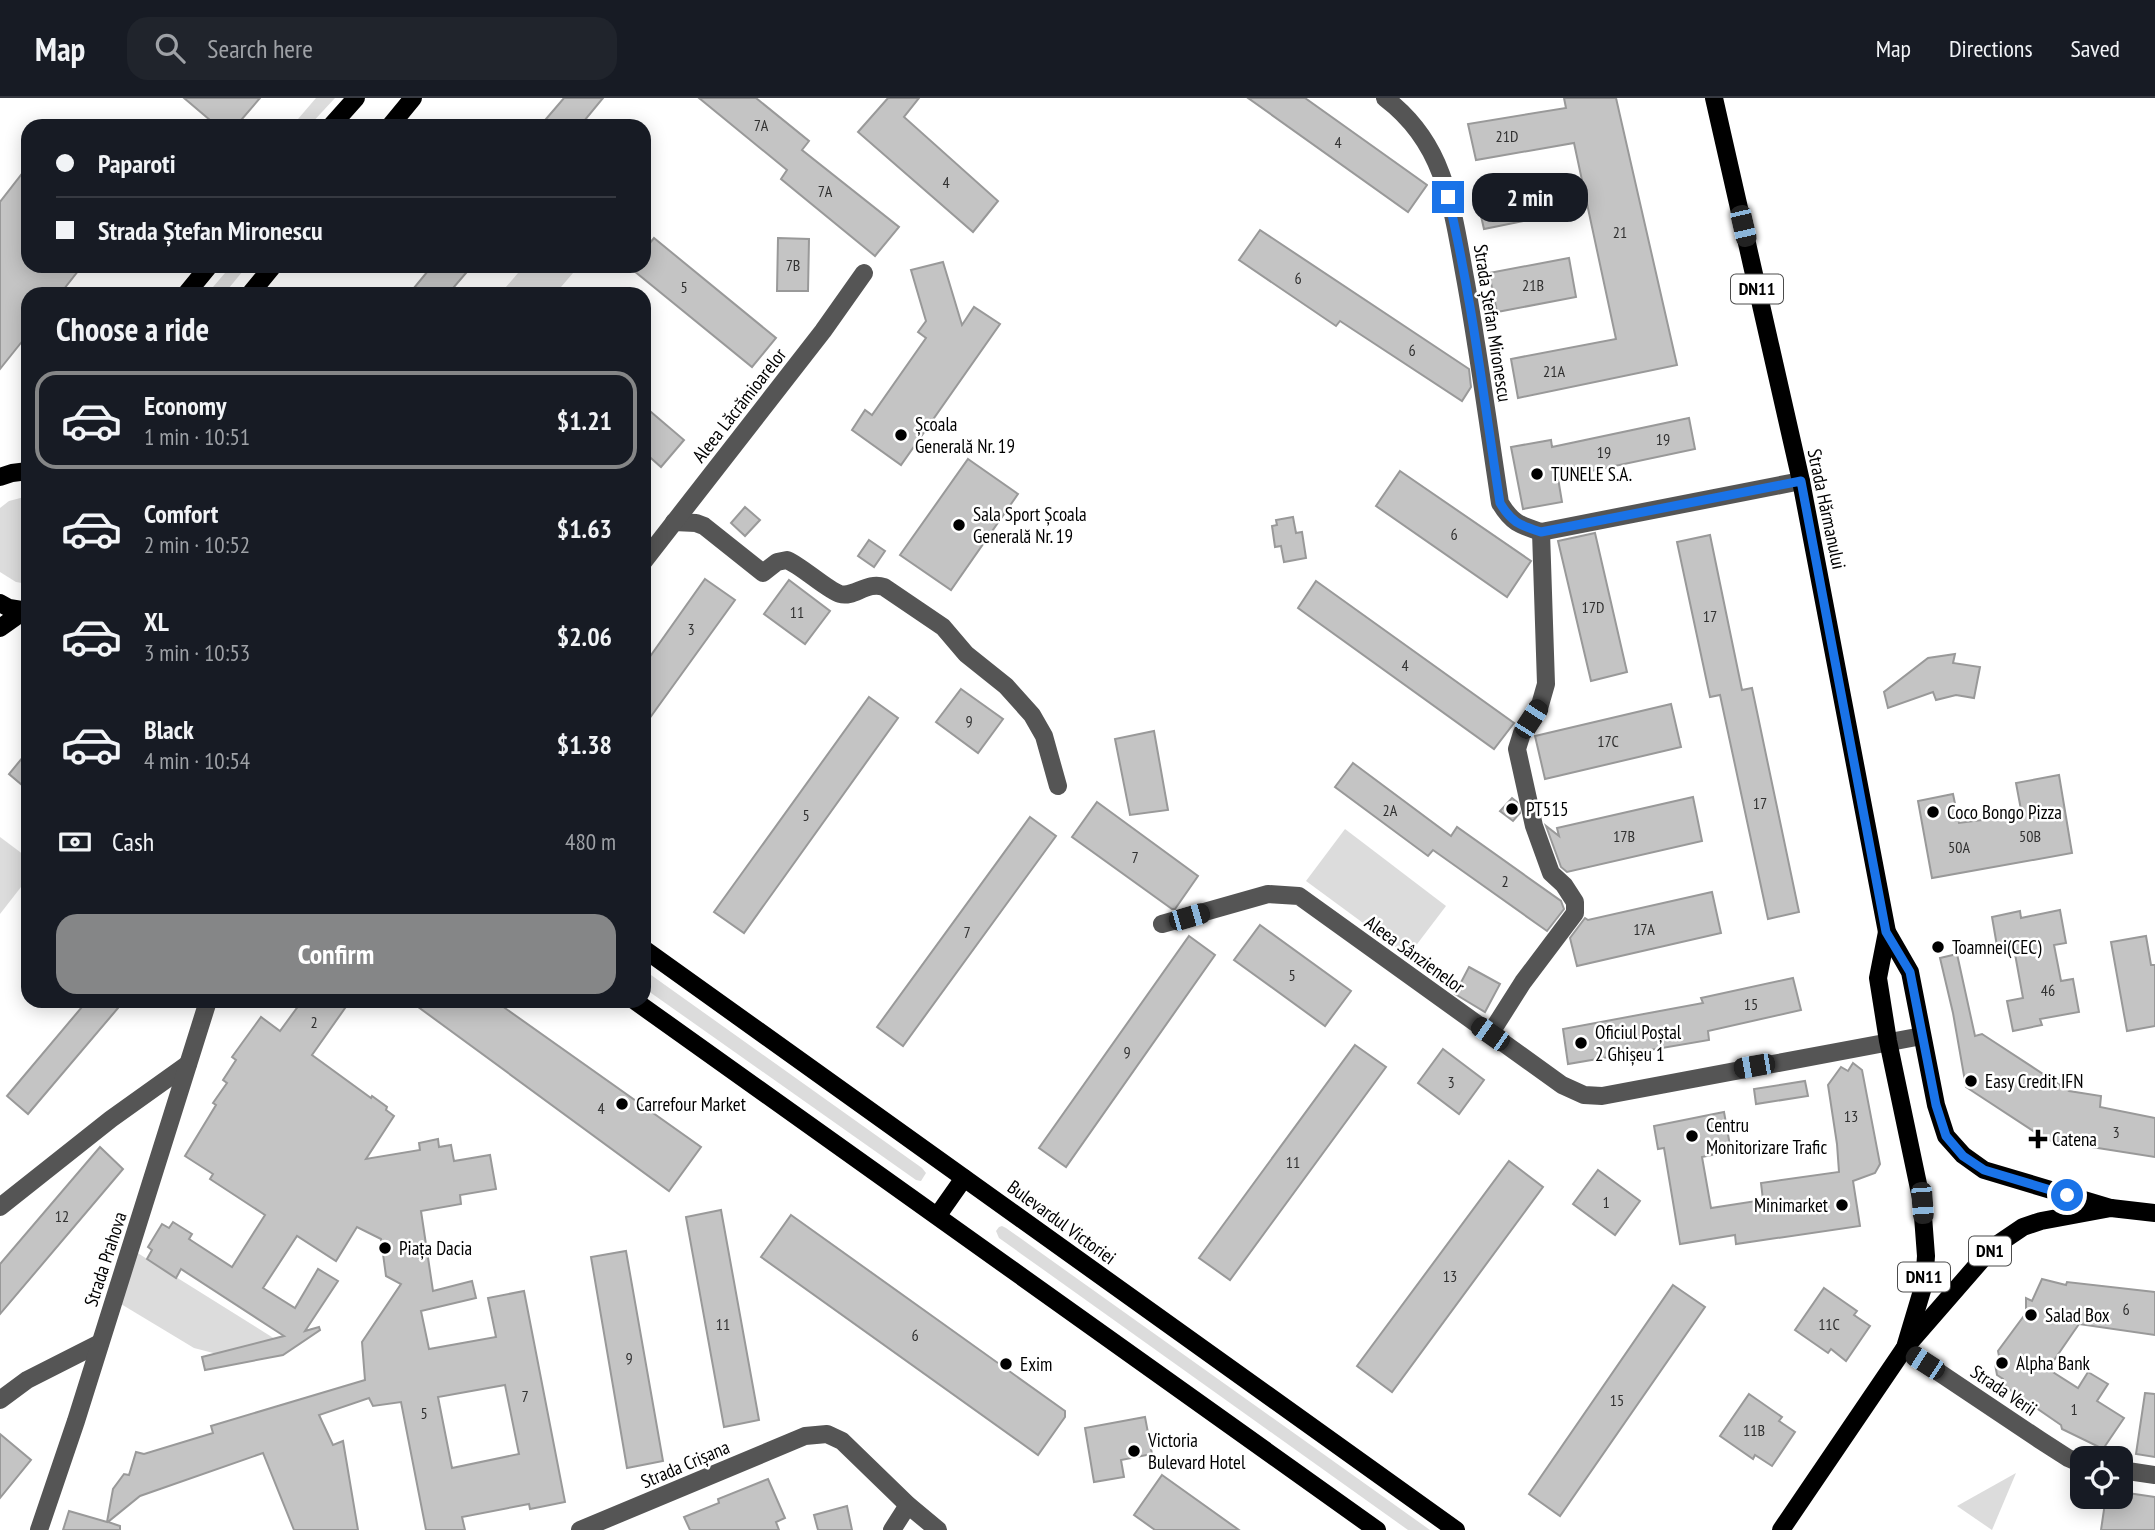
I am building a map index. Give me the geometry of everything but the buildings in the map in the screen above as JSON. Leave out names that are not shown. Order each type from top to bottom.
[{"type":"main road","points":[[337,119],[356,98]]},
{"type":"main road","points":[[396,119],[413,98]]},
{"type":"main road","name":"Strada Hărmanului","points":[[1714,98],[1801,481],[1886,932],[1910,972],[1936,1105],[1946,1136],[1963,1156],[1984,1170],[2111,1208]]},
{"type":"main road","points":[[192,287],[203,273]]},
{"type":"main road","points":[[256,287],[267,273]]},
{"type":"main road","points":[[0,477],[21,471]]},
{"type":"main road","points":[[0,603],[21,609]]},
{"type":"main road","points":[[0,628],[21,614]]},
{"type":"main road","name":"Strada Hărmanului","points":[[1886,932],[1878,978],[1888,1041],[1922,1203],[1926,1256],[1924,1284],[1904,1349]]},
{"type":"main road","name":"Bulevardul Victoriei","points":[[651,954],[1456,1530]]},
{"type":"main road","points":[[645,1008],[1377,1530]]},
{"type":"main road","points":[[938,1215],[964,1178]]},
{"type":"main road","name":"DN1","points":[[1781,1530],[1904,1349],[1992,1248],[2013,1233],[2041,1222],[2111,1208],[2155,1213]]},
{"type":"street","name":"Strada Ștefan Mironescu","points":[[1385,98],[1401,110],[1417,129],[1440,172],[1446,190],[1472,315],[1500,503],[1508,517],[1518,524],[1541,532]]},
{"type":"street","name":"Aleea Lăcrămioarelor","points":[[651,552],[823,331],[864,273]]},
{"type":"street","points":[[1490,1034],[1575,913],[1575,902],[1564,885],[1551,873],[1534,826],[1517,749],[1522,733],[1541,705],[1546,684],[1541,532],[1801,481]]},
{"type":"street","points":[[674,522],[704,526],[762,573],[777,562],[787,560],[838,593],[850,594],[877,584],[894,593],[943,627],[966,654],[1006,686],[1032,715],[1044,736],[1058,786]]},
{"type":"street","name":"Aleea Sânzienelor","points":[[1162,924],[1268,894],[1299,896],[1562,1085],[1584,1094],[1602,1096],[1922,1036]]},
{"type":"street","name":"Strada Prahova","points":[[39,1530],[206,1008]]},
{"type":"street","points":[[0,1207],[111,1119],[188,1064]]},
{"type":"street","points":[[0,1401],[27,1380],[100,1343]]},
{"type":"street","name":"Strada Verii","points":[[1904,1349],[2070,1457]]},
{"type":"street","name":"Strada Crișana","points":[[580,1530],[805,1436],[827,1434],[842,1441],[908,1505]]},
{"type":"street","points":[[2133,1472],[2155,1475]]},
{"type":"street","points":[[892,1530],[908,1505],[938,1530]]},
{"type":"shaded area","points":[[316,98],[335,98],[316,119],[298,119]]},
{"type":"shaded area","points":[[225,273],[241,273],[230,287],[213,287]]},
{"type":"shaded area","points":[[518,273],[573,273],[561,287],[506,287]]},
{"type":"shaded area","points":[[21,498],[21,583],[0,572],[0,508],[9,501]]},
{"type":"shaded area","points":[[1345,829],[1446,906],[1408,956],[1306,881]]},
{"type":"shaded area","points":[[0,837],[21,853],[21,887],[0,914]]},
{"type":"shaded area","points":[[651,975],[922,1168],[926,1173],[921,1181],[651,993]]},
{"type":"shaded area","points":[[1002,1226],[1430,1530],[1408,1530],[999,1238],[996,1231]]},
{"type":"shaded area","points":[[136,1252],[275,1339],[217,1354],[194,1348],[121,1304]]},
{"type":"shaded area","points":[[2016,1473],[1992,1530],[1957,1506]]},
{"type":"place","name":"Școala Generală Nr. 19","points":[[901,435]]},
{"type":"place","name":"TUNELE S.A.","points":[[1537,474]]},
{"type":"place","name":"Sala Sport Școala Generală Nr. 19","points":[[959,525]]},
{"type":"place","name":"PT515","points":[[1512,809]]},
{"type":"place","name":"Coco Bongo Pizza","points":[[1933,812]]},
{"type":"place","name":"Toamnei(CEC)","points":[[1938,947]]},
{"type":"place","name":"Oficiul Poștal 2 Ghișeu 1","points":[[1581,1043]]},
{"type":"place","name":"Easy Credit IFN","points":[[1971,1081]]},
{"type":"place","name":"Carrefour Market","points":[[622,1104]]},
{"type":"place","name":"Centru Monitorizare Trafic","points":[[1692,1136]]},
{"type":"place","name":"Catena","points":[[2038,1139]]},
{"type":"place","name":"Minimarket","points":[[1842,1205]]},
{"type":"place","name":"Piața Dacia","points":[[385,1248]]},
{"type":"place","name":"Salad Box","points":[[2031,1315]]},
{"type":"place","name":"Alpha Bank","points":[[2002,1363]]},
{"type":"place","name":"Exim","points":[[1006,1364]]},
{"type":"place","name":"Victoria Bulevard Hotel","points":[[1134,1451]]},
{"type":"route","points":[[1448,197],[1472,315],[1500,503],[1508,517],[1518,524],[1541,532],[1801,481],[1862,793],[1886,932],[1910,972],[1936,1105],[1946,1136],[1963,1156],[1984,1170],[2067,1195]]}]
